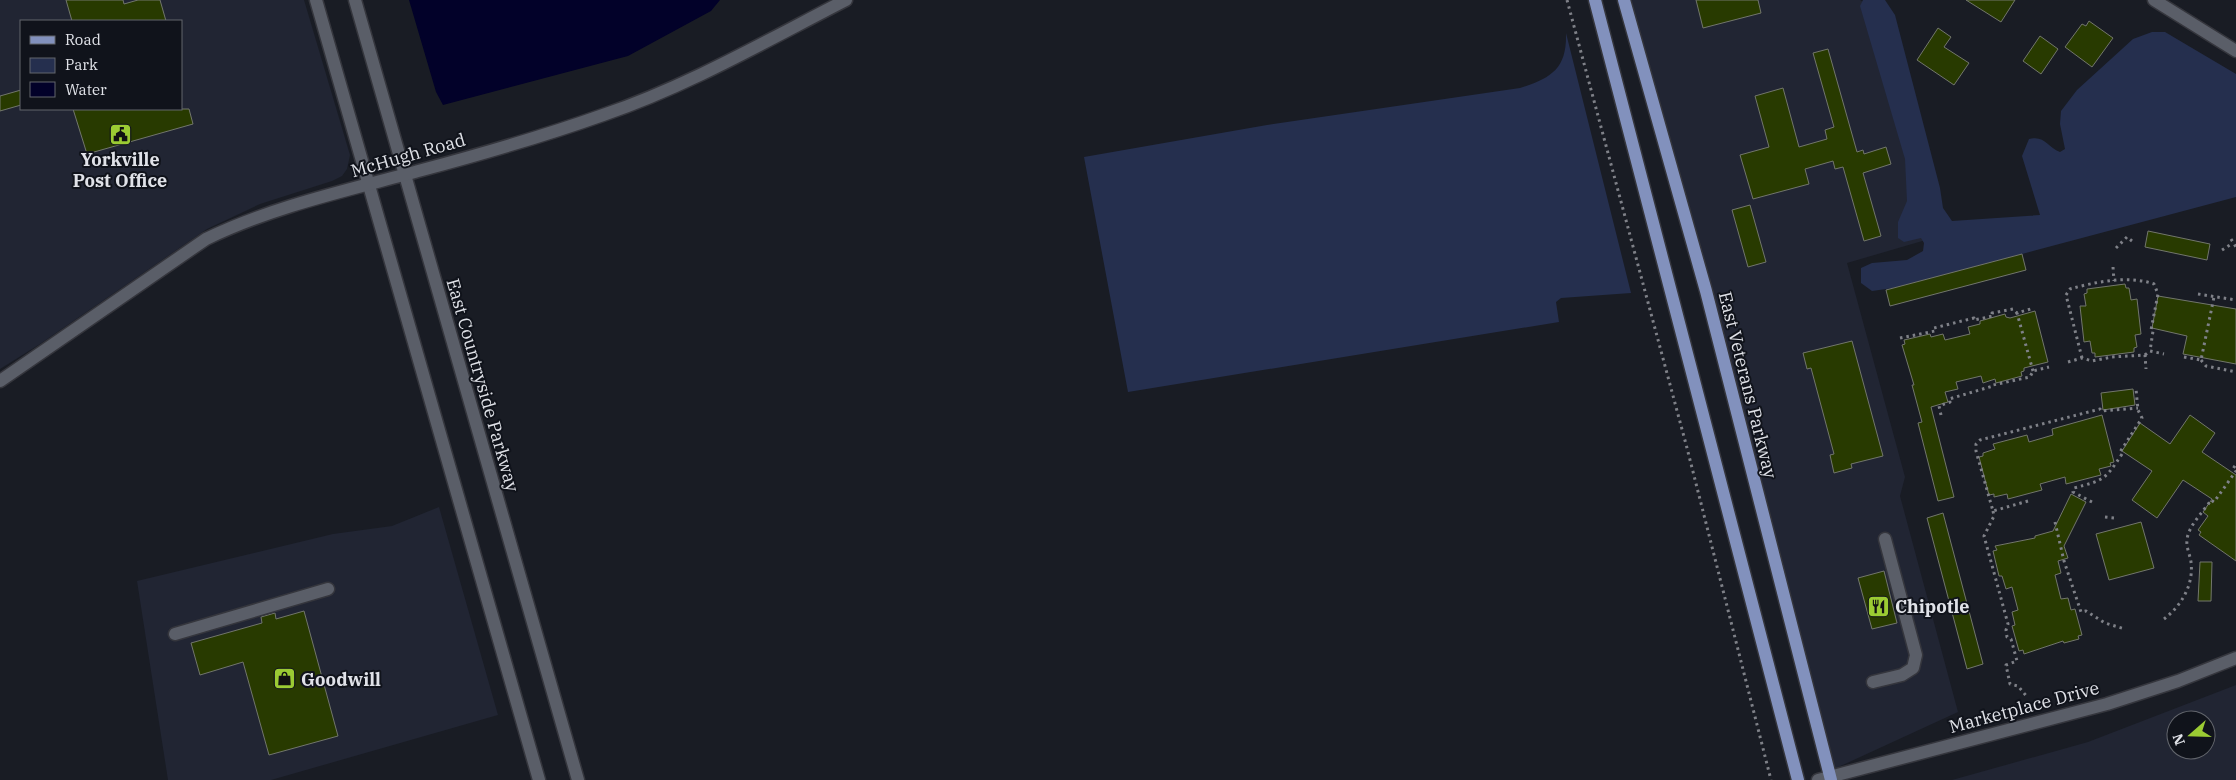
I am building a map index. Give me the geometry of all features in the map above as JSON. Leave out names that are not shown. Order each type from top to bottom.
[{"type":"main road","points":[[1595,0],[1798,780]]},
{"type":"main road","name":"East Veterans Parkway","points":[[1624,0],[1706,291],[1826,779]]},
{"type":"street","points":[[316,0],[539,780]]},
{"type":"street","name":"East Countryside Parkway","points":[[355,0],[578,780]]},
{"type":"street","name":"McHugh Road","points":[[0,381],[206,240],[253,218],[603,116],[675,87],[846,0]]},
{"type":"street","points":[[2154,0],[2236,51]]},
{"type":"street","points":[[1873,682],[1902,675],[1913,668],[1916,655],[1885,539]]},
{"type":"street","points":[[175,634],[328,589]]},
{"type":"street","name":"Marketplace Drive","points":[[1826,779],[2107,704],[2186,679],[2236,658]]},
{"type":"path","points":[[1567,0],[1687,448],[1772,780]]},
{"type":"path","points":[[2116,248],[2128,237],[2132,241]]},
{"type":"path","points":[[2222,250],[2232,241],[2236,247]]},
{"type":"path","points":[[2113,267],[2114,281]]},
{"type":"path","points":[[2068,362],[2082,358],[2092,361],[2112,357],[2145,356],[2150,351],[2153,331],[2151,330],[2158,294],[2154,284],[2129,280],[2088,284],[2070,289],[2066,295],[2082,358]]},
{"type":"path","points":[[2198,294],[2236,300]]},
{"type":"path","points":[[2200,360],[2214,297]]},
{"type":"path","points":[[2017,313],[2034,308]]},
{"type":"path","points":[[1900,338],[1935,331],[1934,328],[1992,316],[1992,314],[2008,309],[2013,309],[2017,313],[2033,371],[2030,377],[1992,385],[1950,399],[1950,402],[1939,406],[1941,415]]},
{"type":"path","points":[[2150,351],[2164,354]]},
{"type":"path","points":[[2145,356],[2146,369]]},
{"type":"path","points":[[2184,357],[2200,360],[2206,366],[2236,372]]},
{"type":"path","points":[[2033,371],[2049,367]]},
{"type":"path","points":[[2092,502],[2073,492],[2074,488],[2102,481],[2122,454],[2120,452],[2142,418],[2138,408],[2136,389]]},
{"type":"path","points":[[2028,698],[2018,686],[2010,684],[2006,671],[2008,663],[2017,661],[2011,639],[2007,637],[2006,630],[2008,624],[1984,536],[1994,516],[1976,452],[1976,444],[1980,440],[2100,409],[2101,411],[2138,408]]},
{"type":"path","points":[[2164,619],[2173,612],[2188,588],[2191,562],[2187,540],[2190,531],[2211,500],[2214,502],[2236,471],[2233,469],[2236,464]]},
{"type":"path","points":[[1993,511],[2028,501]]},
{"type":"path","points":[[2105,517],[2115,518]]},
{"type":"path","points":[[2055,522],[2064,561],[2081,612],[2086,611],[2105,624],[2125,629]]},
{"type":"shaded area","points":[[0,0],[304,0],[350,155],[347,169],[342,176],[332,181],[260,204],[207,229],[40,344],[0,369]]},
{"type":"shaded area","points":[[1629,0],[1860,0],[1872,8],[1936,237],[1847,263],[1905,477],[1900,496],[1958,712],[1834,769]]},
{"type":"shaded area","points":[[439,507],[498,715],[271,780],[168,780],[137,581],[333,534],[392,526]]},
{"type":"shaded area","points":[[2236,685],[2236,780],[1952,780],[2088,742],[2166,712],[2166,760],[2216,760],[2216,710],[2171,710]]},
{"type":"green space","points":[[1863,0],[1885,0],[1895,15],[1940,188],[1943,208],[1952,221],[2040,215],[2022,156],[2029,139],[2042,140],[2060,152],[2065,149],[2060,124],[2061,111],[2077,90],[2133,39],[2152,32],[2165,32],[2236,74],[2236,197],[1893,288],[1872,291],[1861,283],[1861,268],[1872,263],[1907,260],[1923,251],[1924,243],[1921,238],[1904,242],[1898,238],[1898,222],[1907,201],[1905,159],[1860,6]]},
{"type":"green space","points":[[1566,33],[1631,293],[1561,298],[1556,302],[1559,322],[1128,392],[1084,157],[1267,125],[1520,88],[1541,80],[1555,70],[1564,55]]},
{"type":"water","points":[[409,0],[720,0],[711,11],[628,56],[443,105],[436,92]]},
{"type":"building","points":[[66,0],[123,0],[124,4],[138,0],[160,0],[166,20],[72,20]]},
{"type":"building","points":[[1696,0],[1758,0],[1761,13],[1703,28]]},
{"type":"building","points":[[1966,0],[2015,0],[2001,22]]},
{"type":"building","points":[[2089,21],[2113,38],[2092,67],[2065,47],[2082,24],[2086,26]]},
{"type":"building","points":[[1938,28],[1951,37],[1944,47],[1969,63],[1954,85],[1917,60]]},
{"type":"building","points":[[2040,36],[2058,49],[2041,74],[2023,61]]},
{"type":"building","points":[[1828,49],[1857,152],[1863,150],[1864,154],[1886,147],[1891,164],[1863,173],[1881,236],[1864,241],[1843,167],[1835,169],[1833,161],[1805,169],[1809,184],[1753,199],[1740,155],[1769,147],[1755,96],[1783,88],[1799,147],[1827,139],[1825,130],[1834,127],[1813,53]]},
{"type":"building","points":[[20,90],[20,105],[0,111],[0,96]]},
{"type":"building","name":"Yorkville Post Office","points":[[189,109],[193,124],[87,154],[73,110]]},
{"type":"building","points":[[1750,205],[1766,262],[1748,267],[1732,210]]},
{"type":"building","points":[[2148,231],[2210,244],[2207,260],[2145,247]]},
{"type":"building","points":[[2022,254],[2026,270],[1890,306],[1886,290]]},
{"type":"building","points":[[2125,284],[2126,288],[2129,288],[2131,300],[2137,299],[2141,334],[2135,335],[2137,347],[2134,348],[2134,352],[2095,357],[2095,353],[2092,353],[2090,341],[2084,342],[2080,306],[2086,306],[2084,294],[2087,293],[2087,289]]},
{"type":"building","points":[[2158,296],[2236,309],[2236,364],[2183,354],[2187,336],[2152,328]]},
{"type":"building","points":[[2035,311],[2048,362],[2024,368],[2024,371],[2021,372],[2022,376],[1996,383],[1995,379],[1983,383],[1981,376],[1956,382],[1958,389],[1945,392],[1948,402],[1931,407],[1954,497],[1938,501],[1918,423],[1922,422],[1912,385],[1914,385],[1902,345],[1905,344],[1904,340],[1930,334],[1931,337],[1943,334],[1945,340],[1970,334],[1968,327],[1980,324],[1980,321],[2005,314],[2006,317],[2010,318]]},
{"type":"building","points":[[1852,341],[1883,456],[1851,464],[1852,468],[1834,473],[1830,455],[1834,454],[1811,368],[1807,369],[1803,353]]},
{"type":"building","points":[[2133,389],[2135,405],[2103,410],[2101,393]]},
{"type":"building","points":[[2102,415],[2114,462],[2110,463],[2111,466],[2099,469],[2101,475],[2066,484],[2065,477],[2040,484],[2042,490],[2008,499],[2007,494],[1994,497],[1994,494],[1989,495],[1979,457],[1983,456],[1983,453],[1995,449],[1993,444],[2027,435],[2029,442],[2053,435],[2052,429]]},
{"type":"building","points":[[2190,415],[2215,433],[2202,452],[2236,475],[2236,561],[2199,535],[2201,532],[2198,530],[2208,516],[2203,512],[2212,499],[2183,480],[2157,518],[2132,500],[2152,471],[2122,451],[2140,423],[2170,444]]},
{"type":"building","points":[[2071,494],[2086,502],[2064,546],[2068,558],[2058,561],[2061,573],[2055,575],[2061,599],[2068,598],[2071,610],[2075,609],[2082,635],[2078,636],[2079,639],[2064,643],[2063,641],[2024,654],[2023,650],[2019,651],[2012,626],[2015,625],[2012,612],[2018,610],[2012,587],[2006,589],[2002,576],[1999,576],[1993,551],[1997,550],[1995,546],[2035,538],[2035,536],[2053,531]]},
{"type":"building","points":[[1943,513],[1983,664],[1967,669],[1927,518]]},
{"type":"building","points":[[2141,522],[2154,568],[2109,580],[2096,534]]},
{"type":"building","points":[[2200,562],[2212,562],[2211,601],[2198,601]]},
{"type":"building","name":"Chipotle","points":[[1884,571],[1897,623],[1872,629],[1858,578]]},
{"type":"building","name":"Goodwill","points":[[304,611],[338,736],[269,755],[243,662],[200,675],[191,643],[262,623],[261,617],[275,613],[276,619]]},
{"type":"place","name":"Yorkville Post Office","points":[[120,134]]},
{"type":"place","name":"Chipotle","points":[[1879,606]]},
{"type":"place","name":"Goodwill","points":[[285,679]]}]
